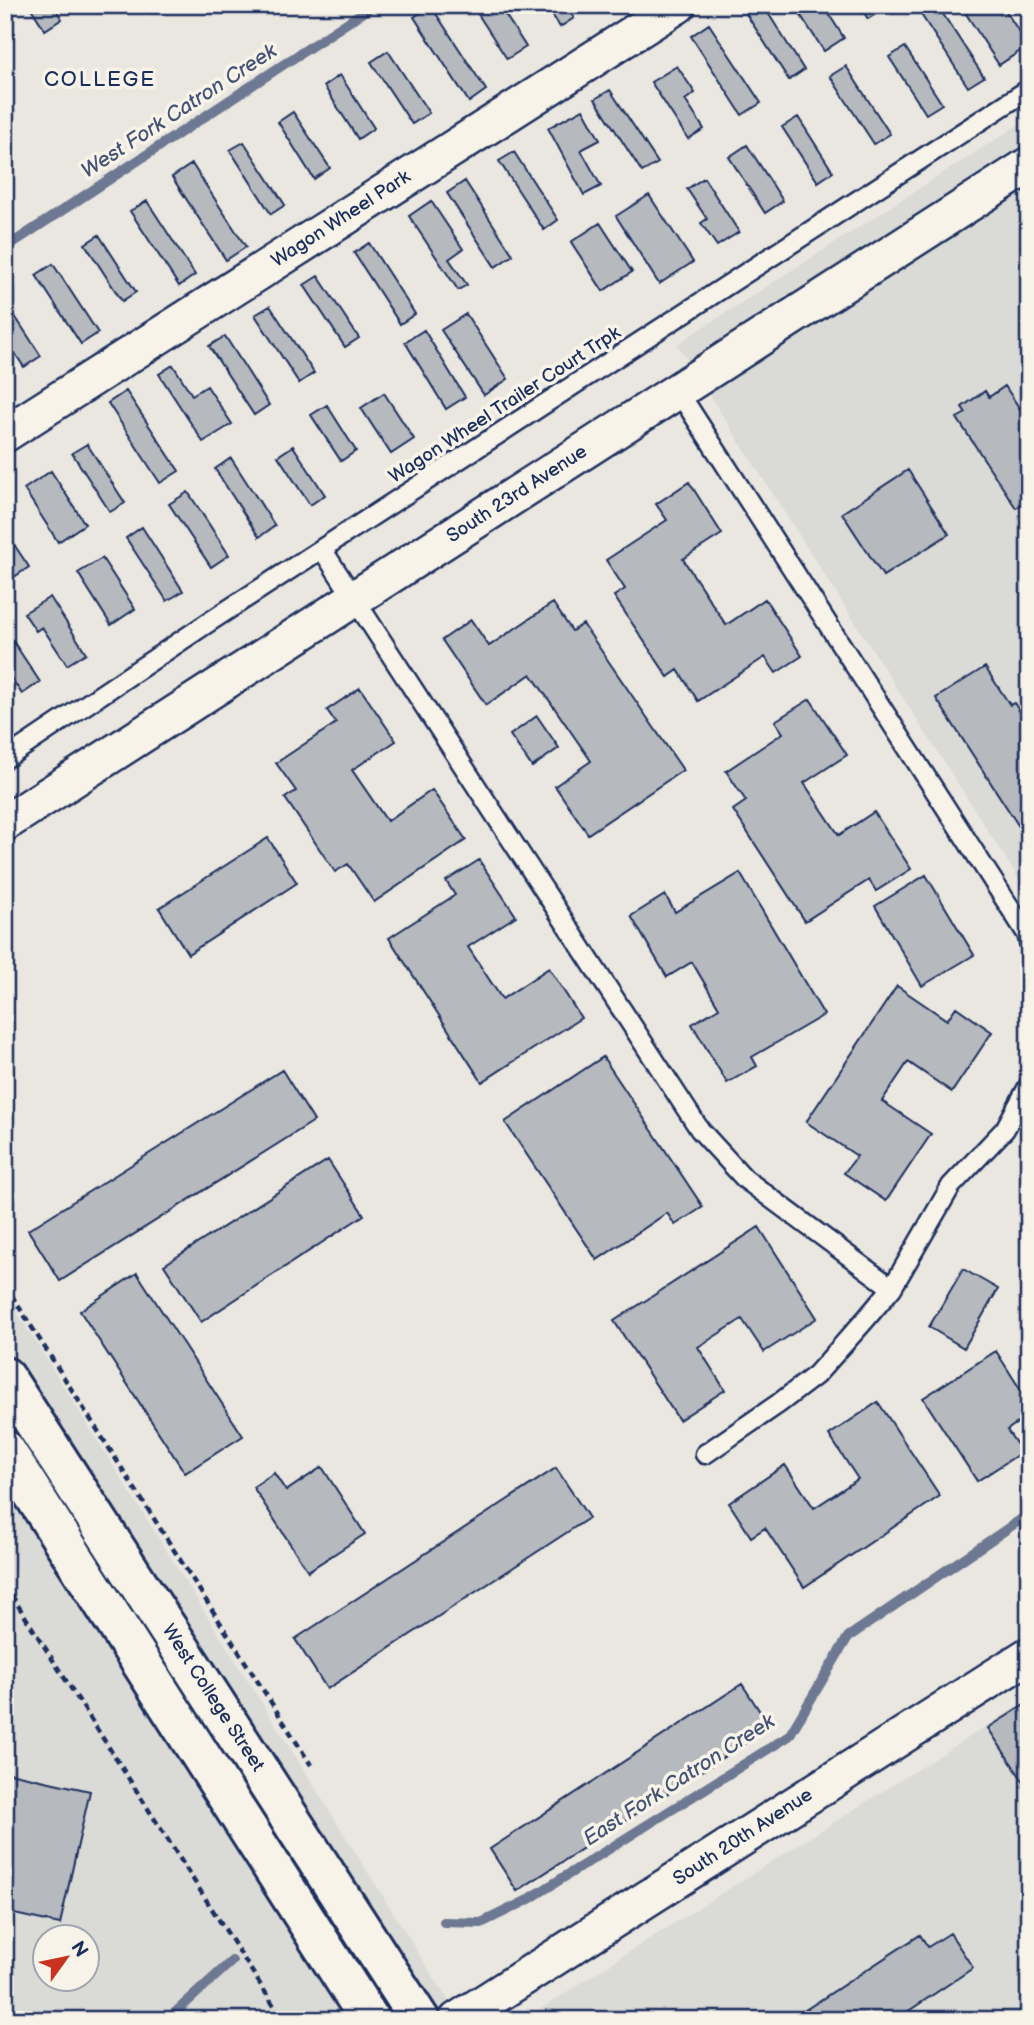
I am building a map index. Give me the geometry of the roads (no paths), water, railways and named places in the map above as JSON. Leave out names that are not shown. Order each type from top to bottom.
[{"type":"main road","name":"West College Street","points":[[5,1377],[420,2020]]},
{"type":"main road","points":[[5,1450],[370,2020]]},
{"type":"street","name":"Wagon Wheel Park","points":[[5,434],[678,5]]},
{"type":"street","name":"South 23rd Avenue","points":[[5,823],[1029,165]]},
{"type":"street","name":"South 20th Avenue","points":[[457,2020],[1029,1655]]},
{"type":"lane","name":"Wagon Wheel Trailer Court Trpk","points":[[5,759],[322,549],[1029,89]]},
{"type":"lane","points":[[678,391],[1027,934],[1029,942]]},
{"type":"lane","points":[[322,549],[700,1130],[746,1179],[892,1288]]},
{"type":"lane","points":[[705,1454],[816,1375],[892,1288],[951,1186],[1005,1129],[1029,1085]]},
{"type":"waterway","name":"West Fork Catron Creek","points":[[5,248],[374,5]]},
{"type":"waterway","name":"East Fork Catron Creek","points":[[444,1922],[481,1923],[526,1901],[789,1736],[848,1637],[1029,1514]]},
{"type":"waterway","name":"East Fork Catron Creek","points":[[167,2020],[232,1961]]},
{"type":"district","name":"COLLEGE","points":[[100,79]]}]
